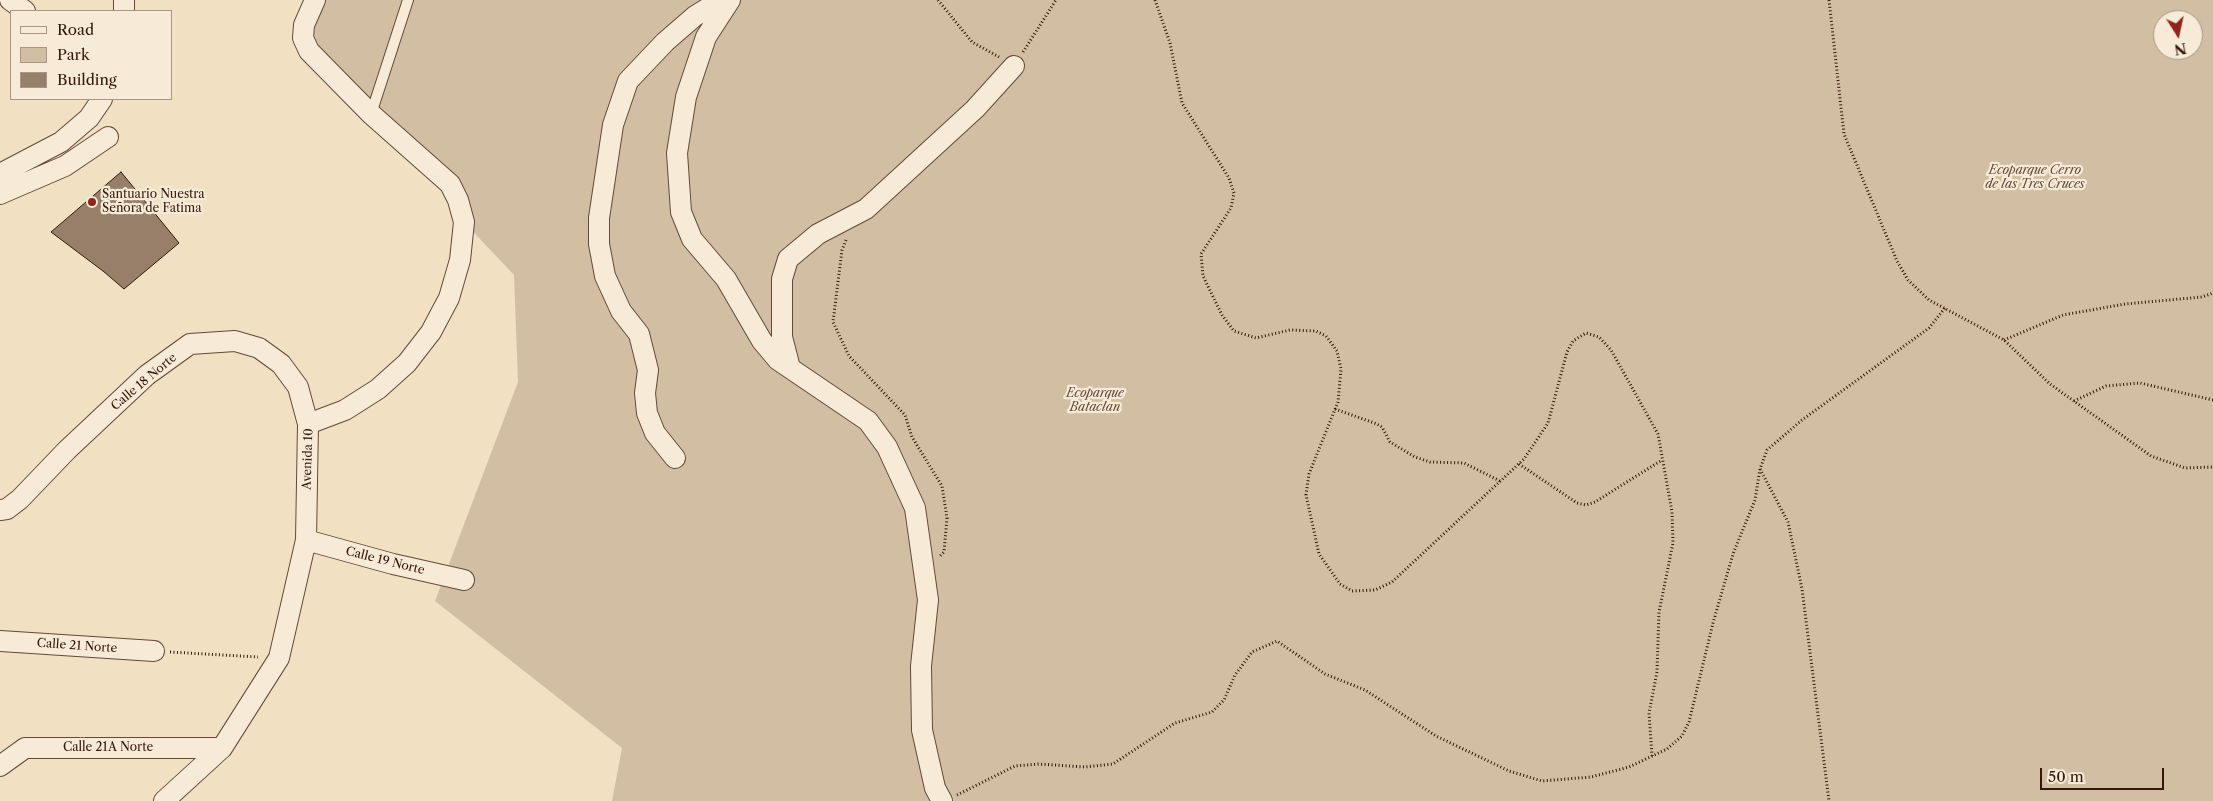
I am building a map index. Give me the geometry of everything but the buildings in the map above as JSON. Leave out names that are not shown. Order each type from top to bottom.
[{"type":"street","points":[[10,0],[24,10]]},
{"type":"street","name":"Avenida 10","points":[[164,801],[222,748],[279,658],[306,540],[308,424],[353,405],[378,389],[407,363],[431,332],[449,298],[460,260],[464,222],[458,200],[450,184],[371,114],[309,51],[304,38],[304,25],[315,0]]},
{"type":"street","points":[[675,458],[655,433],[647,413],[645,393],[648,370],[639,334],[621,311],[605,276],[599,244],[599,218],[613,125],[628,81],[665,42],[695,16],[721,0]]},
{"type":"street","points":[[730,0],[706,37],[686,97],[677,153],[681,212],[692,239],[726,279],[762,341],[778,360],[868,421],[887,447],[915,508],[928,600],[921,666],[922,730],[935,788],[948,799]]},
{"type":"street","points":[[790,368],[782,337],[782,279],[788,259],[818,234],[866,209],[975,109],[1014,66]]},
{"type":"street","points":[[0,174],[61,142],[89,118],[101,100]]},
{"type":"street","points":[[0,194],[65,166],[108,137]]},
{"type":"street","name":"Calle 18 Norte","points":[[0,510],[6,509],[20,499],[67,450],[147,376],[190,344],[235,340],[259,348],[281,364],[298,387],[308,424]]},
{"type":"street","name":"Calle 19 Norte","points":[[306,540],[393,564],[464,580]]},
{"type":"street","name":"Calle 21 Norte","points":[[0,641],[154,651]]},
{"type":"street","name":"Calle 21A Norte","points":[[0,766],[25,748],[222,748]]},
{"type":"lane","points":[[371,114],[408,0]]},
{"type":"path","points":[[938,0],[972,42],[1014,66],[1056,0]]},
{"type":"path","points":[[1156,0],[1170,43],[1182,102],[1229,178],[1234,193],[1231,208],[1201,254],[1203,276],[1222,316],[1234,331],[1256,338],[1290,330],[1316,331],[1326,336],[1337,351],[1341,369],[1335,409],[1309,474],[1306,495],[1320,554],[1340,584],[1352,591],[1375,590],[1392,582],[1519,464],[1548,422],[1567,352],[1573,342],[1586,333],[1599,336],[1611,350],[1658,434],[1672,512],[1673,543],[1659,612],[1657,672],[1649,713],[1652,756]]},
{"type":"path","points":[[1829,0],[1844,134],[1897,262],[1908,280],[1929,300],[2004,340],[2050,384],[2151,456],[2185,468],[2213,467]]},
{"type":"path","points":[[854,215],[842,250],[834,322],[849,356],[905,416],[912,437],[942,486],[947,518],[944,552],[924,572]]},
{"type":"path","points":[[2004,340],[2063,315],[2125,304],[2202,297],[2213,293]]},
{"type":"path","points":[[948,799],[1015,766],[1039,764],[1085,768],[1114,764],[1175,724],[1212,712],[1224,700],[1235,675],[1252,652],[1277,641],[1324,674],[1365,690],[1436,736],[1509,771],[1542,781],[1592,777],[1629,766],[1667,749],[1682,736],[1689,722],[1713,623],[1733,554],[1754,500],[1760,469],[1767,450],[1802,420],[1929,328],[1945,308]]},
{"type":"path","points":[[2074,401],[2106,386],[2140,383],[2213,400]]},
{"type":"path","points":[[1335,409],[1378,424],[1390,442],[1415,457],[1430,462],[1464,464],[1500,481]]},
{"type":"path","points":[[1519,464],[1577,503],[1586,505],[1595,502],[1662,460]]},
{"type":"path","points":[[1760,469],[1788,522],[1798,570],[1829,801]]},
{"type":"path","points":[[154,651],[279,658]]},
{"type":"green space","name":"Ecoparque Bataclan","points":[[315,0],[2213,0],[2213,801],[612,801],[622,748],[435,601],[518,382],[514,275],[464,222],[458,200],[309,51]]},
{"type":"place","name":"Santuario Nuestra Señora de Fatima","points":[[92,202]]},
{"type":"park label","name":"Ecoparque Cerro de las Tres Cruces","points":[[2035,178]]}]
